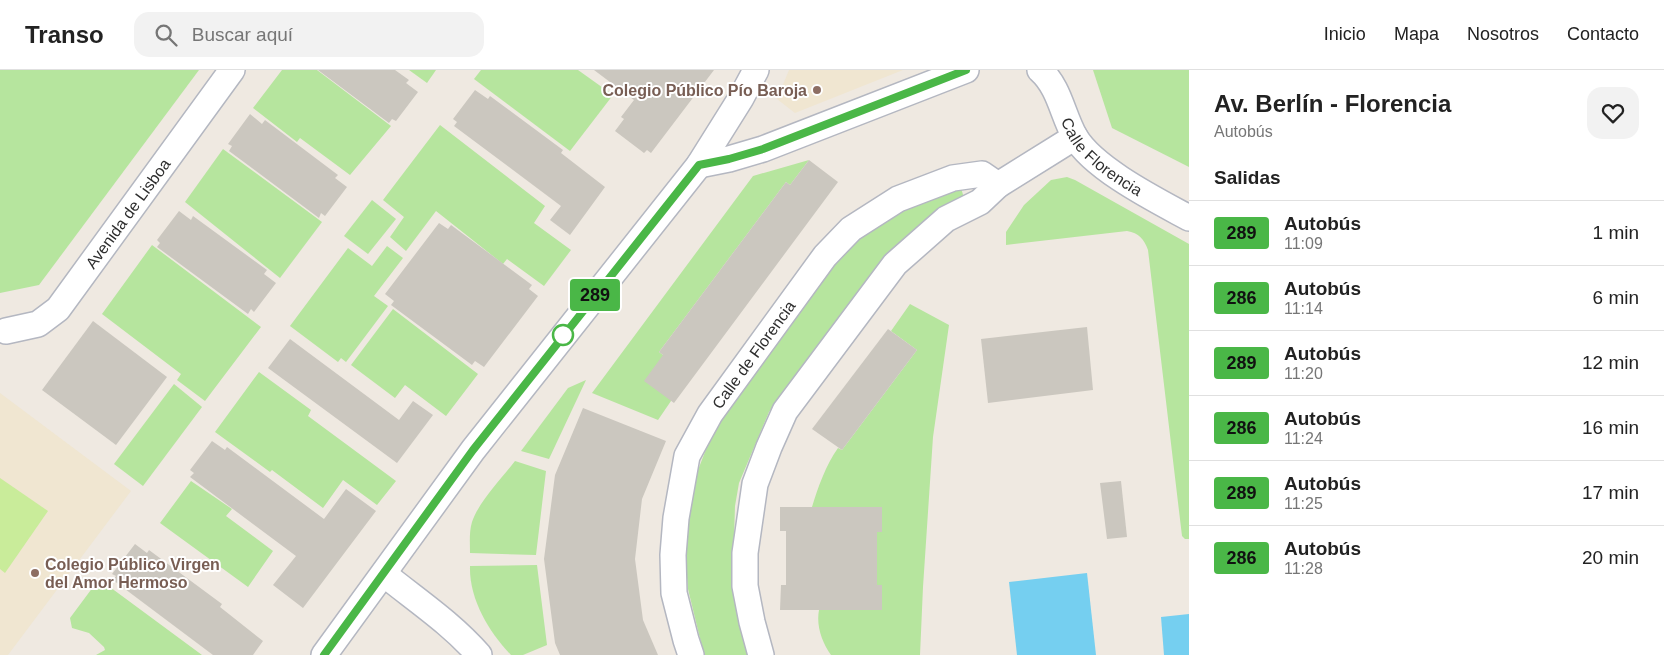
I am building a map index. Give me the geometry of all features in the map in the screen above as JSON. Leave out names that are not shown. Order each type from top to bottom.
[{"type":"street","name":"Avenida de Lisboa","points":[[6,331],[38,324],[58,309],[232,70]]},
{"type":"street","points":[[324,655],[473,450],[699,165],[741,98],[756,70]]},
{"type":"street","points":[[699,165],[763,149],[966,70]]},
{"type":"street","name":"Calle Florencia","points":[[1040,70],[1057,92],[1075,137],[1089,154],[1118,177],[1189,218]]},
{"type":"street","points":[[761,655],[745,586],[745,553],[756,484],[769,447],[785,411],[895,264],[946,219],[980,202],[998,185],[1075,137]]},
{"type":"street","name":"Calle de Florencia","points":[[691,655],[674,592],[673,555],[676,518],[687,456],[710,414],[824,256],[850,229],[898,199],[953,178],[982,174],[998,185]]},
{"type":"street","points":[[384,574],[441,618],[469,643],[479,655]]},
{"type":"shaded area","name":"Colegio Público Pío Baroja","points":[[789,70],[903,70],[795,113],[777,99]]},
{"type":"shaded area","name":"Colegio Público Virgen del Amor Hermoso","points":[[0,393],[131,491],[8,655],[0,655]]},
{"type":"green space","points":[[0,70],[199,70],[39,285],[0,293]]},
{"type":"green space","points":[[282,70],[317,70],[391,126],[350,175],[300,138],[297,142],[253,108]]},
{"type":"green space","points":[[409,70],[436,70],[427,83]]},
{"type":"green space","points":[[481,70],[578,70],[613,95],[570,151],[474,79]]},
{"type":"green space","points":[[1093,70],[1189,70],[1189,167],[1112,128]]},
{"type":"green space","points":[[440,125],[545,206],[534,223],[571,250],[544,286],[507,259],[503,264],[436,211],[406,251],[390,237],[404,217],[383,200]]},
{"type":"green space","points":[[223,149],[322,222],[280,278],[185,202]]},
{"type":"green space","points":[[809,160],[790,185],[786,182],[659,352],[663,355],[671,401],[658,420],[592,393],[753,176]]},
{"type":"green space","points":[[1067,177],[1189,244],[1189,539],[1185,539],[1182,536],[1148,250],[1145,243],[1138,235],[1127,231],[1006,245],[1006,232],[1024,205],[1051,180]]},
{"type":"green space","points":[[961,188],[964,198],[921,224],[884,259],[769,412],[739,483],[735,506],[733,571],[735,604],[748,655],[704,655],[688,589],[685,555],[690,504],[698,470],[710,439],[726,412],[843,251],[895,212]]},
{"type":"green space","points":[[372,200],[396,219],[368,254],[344,236]]},
{"type":"green space","points":[[152,245],[261,327],[205,401],[177,380],[181,374],[102,314]]},
{"type":"green space","points":[[387,246],[403,258],[374,296],[388,306],[346,362],[341,358],[338,362],[290,326],[348,248],[372,266]]},
{"type":"green space","points":[[910,304],[949,325],[933,437],[920,655],[831,655],[820,634],[819,610],[882,610],[882,586],[877,585],[877,532],[882,532],[882,507],[812,507],[823,476],[838,448],[842,450],[917,350],[891,331]]},
{"type":"green space","points":[[393,309],[478,374],[446,416],[405,385],[395,398],[351,365]]},
{"type":"green space","points":[[259,372],[311,410],[308,416],[396,481],[377,505],[343,480],[323,508],[272,470],[270,472],[215,432]]},
{"type":"green space","points":[[586,380],[549,459],[521,451],[568,388]]},
{"type":"green space","points":[[174,384],[202,407],[143,486],[114,464]]},
{"type":"green space","points":[[515,461],[546,471],[536,555],[470,553],[470,530],[475,515]]},
{"type":"green space","points":[[0,478],[48,511],[5,573],[0,569]]},
{"type":"green space","points":[[191,481],[232,509],[226,516],[273,551],[248,587],[160,523]]},
{"type":"green space","points":[[537,565],[547,645],[523,655],[511,655],[495,636],[482,614],[473,591],[470,566]]},
{"type":"green space","points":[[99,579],[202,655],[96,655],[105,650],[104,647],[89,633],[72,628],[70,618]]},
{"type":"water","points":[[1087,573],[1096,655],[1017,655],[1009,582]]},
{"type":"water","points":[[1189,614],[1189,655],[1164,655],[1161,617]]},
{"type":"building","points":[[318,70],[395,70],[409,80],[406,83],[418,92],[396,121],[392,119],[389,123]]},
{"type":"building","points":[[594,70],[714,70],[651,153],[647,150],[644,153],[615,131],[624,119],[621,117],[634,100]]},
{"type":"building","points":[[475,90],[488,99],[490,96],[563,150],[561,153],[605,187],[570,235],[550,220],[561,206],[454,126],[457,122],[453,119]]},
{"type":"building","points":[[250,114],[262,124],[265,120],[338,175],[335,178],[347,187],[325,216],[321,213],[319,218],[229,151],[232,146],[228,144]]},
{"type":"building","points":[[809,160],[838,182],[674,403],[644,381],[663,355],[659,352],[786,182],[790,185]]},
{"type":"building","points":[[179,211],[191,220],[193,216],[267,270],[264,274],[276,283],[254,312],[251,309],[248,314],[157,247],[160,243],[157,240]]},
{"type":"building","points":[[439,223],[448,229],[451,225],[532,285],[529,289],[538,296],[484,367],[475,361],[472,365],[391,305],[394,301],[385,294]]},
{"type":"building","points":[[93,321],[167,377],[116,445],[42,390]]},
{"type":"building","points":[[1087,327],[1093,390],[988,403],[981,339]]},
{"type":"building","points":[[888,329],[917,350],[842,450],[812,429]]},
{"type":"building","points":[[290,339],[399,420],[413,401],[433,415],[397,463],[268,368]]},
{"type":"building","points":[[583,408],[666,441],[642,499],[635,559],[643,620],[658,655],[560,655],[555,643],[544,559],[555,475]]},
{"type":"building","points":[[212,441],[225,450],[227,447],[324,519],[346,489],[376,511],[303,608],[273,585],[296,556],[190,477],[194,473],[190,470]]},
{"type":"building","points":[[1121,481],[1127,537],[1107,539],[1100,483]]},
{"type":"building","points":[[780,507],[882,507],[882,532],[877,532],[877,585],[882,585],[882,610],[780,610],[781,585],[786,585],[786,531],[780,531]]},
{"type":"building","points":[[135,544],[147,553],[149,550],[222,604],[220,607],[263,641],[253,655],[213,655],[113,580],[116,576],[112,574]]},
{"type":"bus line","name":"289","points":[[324,655],[473,450],[699,165],[763,149],[966,70]]},
{"type":"place","name":"Colegio Público Pío Baroja","points":[[817,90]]},
{"type":"place","name":"Colegio Público Virgen del Amor Hermoso","points":[[35,573]]}]
